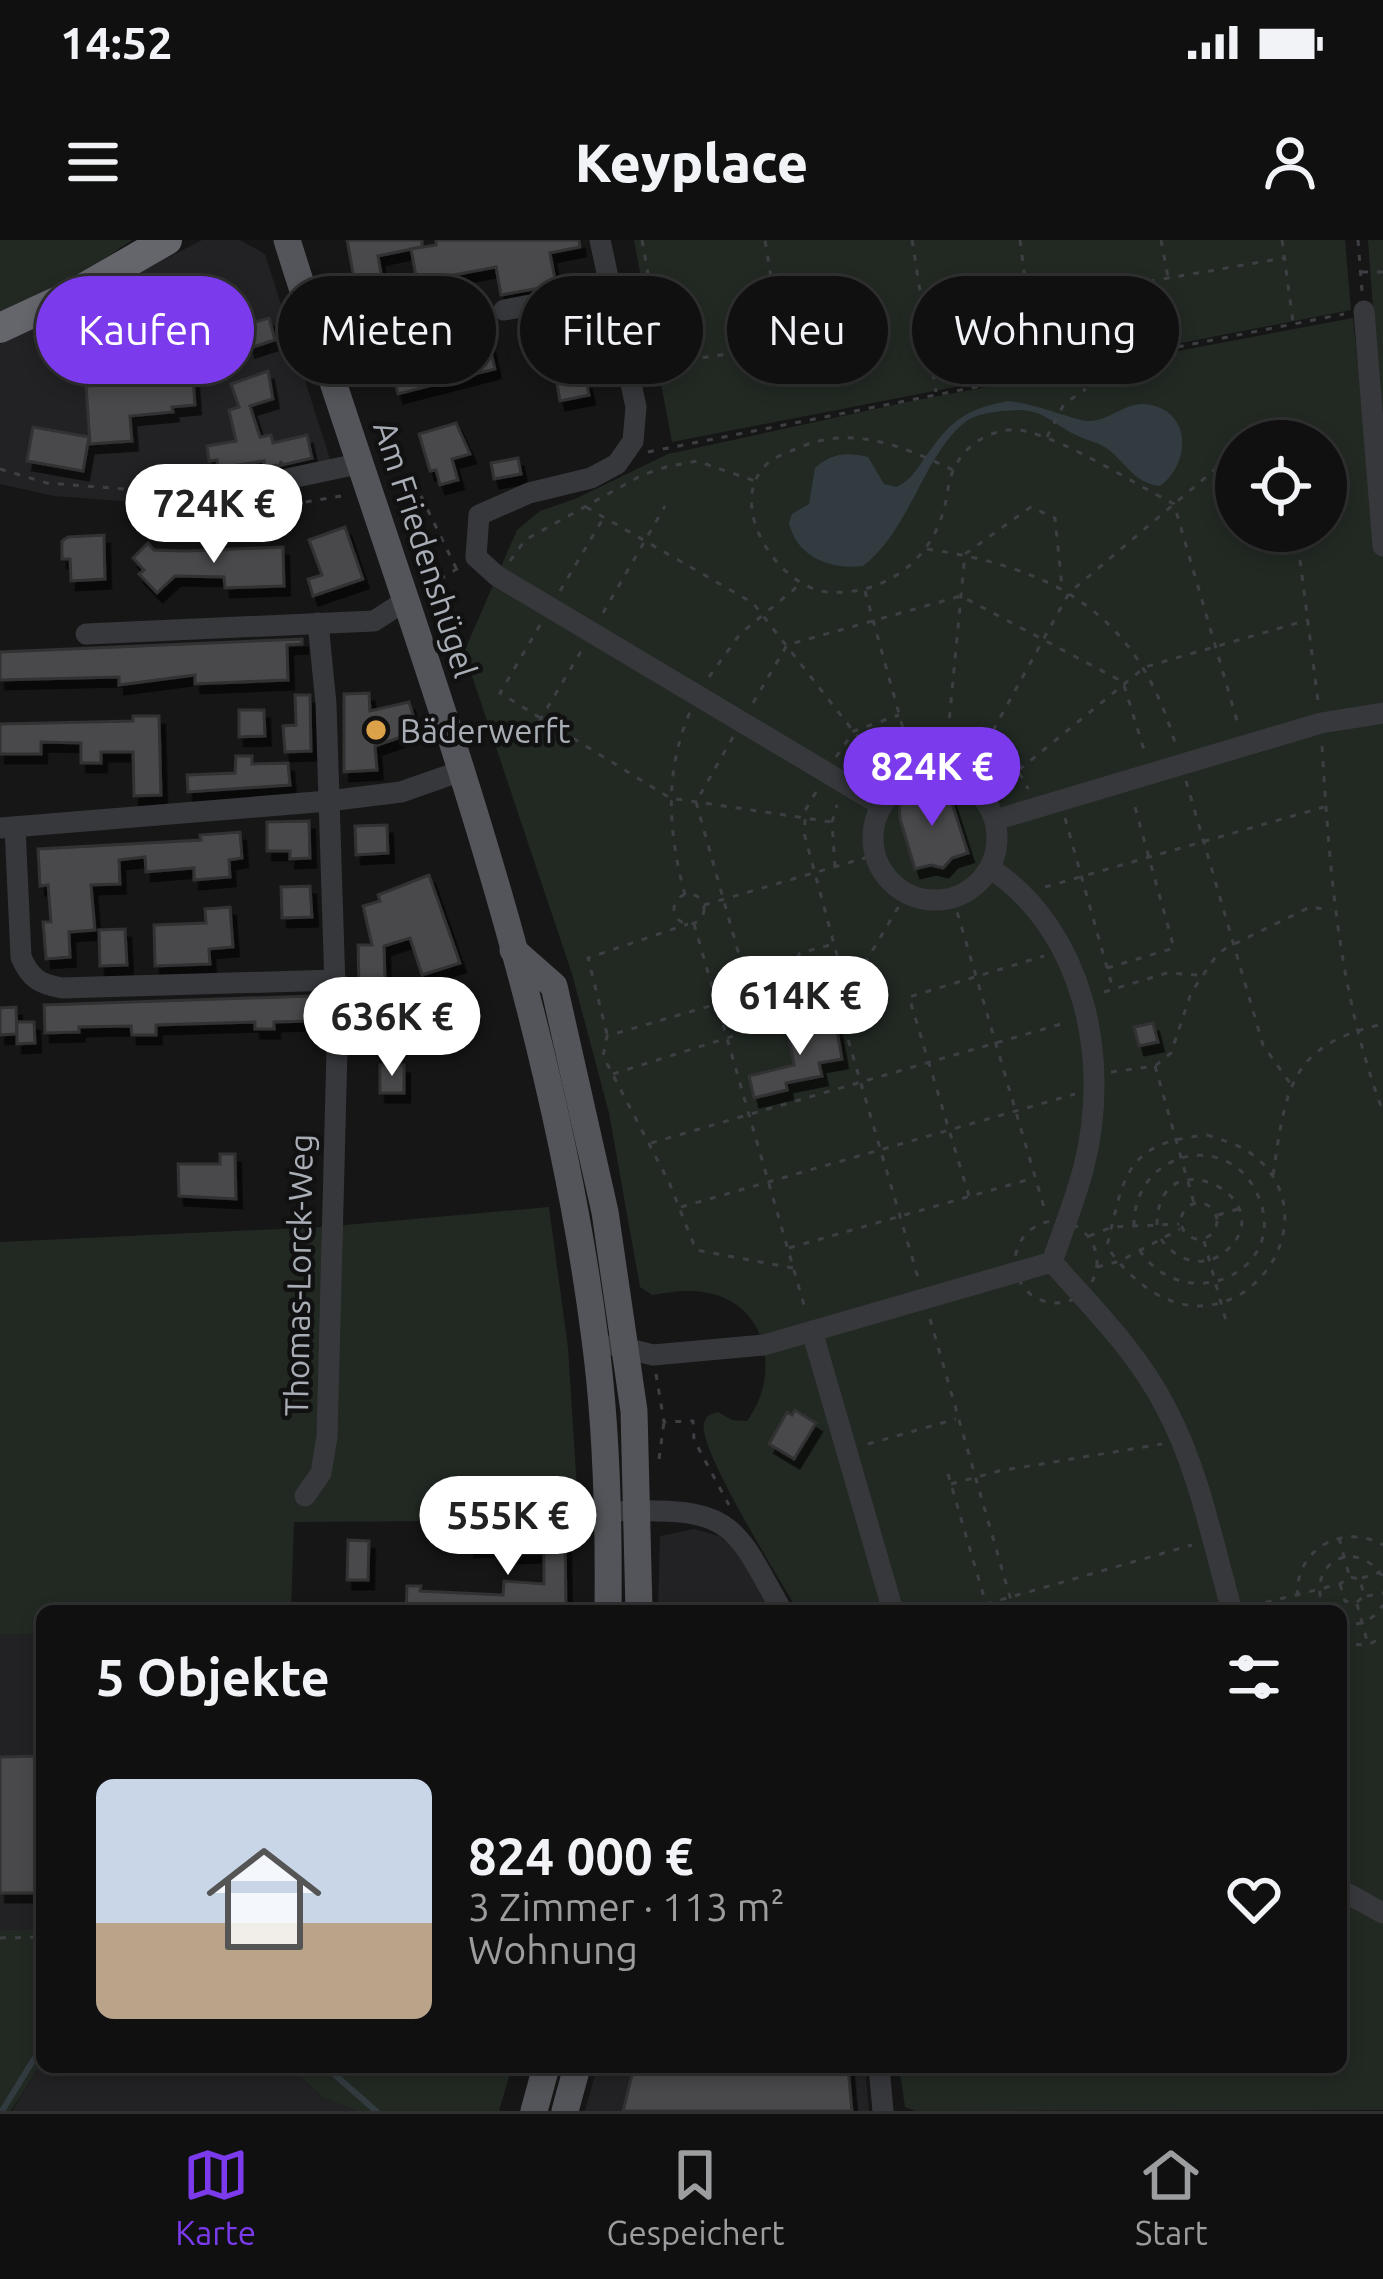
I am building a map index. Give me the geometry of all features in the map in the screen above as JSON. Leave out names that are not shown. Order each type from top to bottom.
[{"type":"highway","points":[[0,328],[75,293],[166,240]]},
{"type":"main road","name":"Am Friedenshügel","points":[[286,240],[461,771],[513,950],[573,1205],[595,1340],[608,1605]]},
{"type":"main road","name":"Am Friedenshügel","points":[[513,950],[554,986],[639,1352],[639,1605]]},
{"type":"main road","points":[[534,2111],[545,2073]]},
{"type":"main road","points":[[565,2111],[575,2073]]},
{"type":"street","points":[[600,240],[608,276]]},
{"type":"street","points":[[504,310],[520,307]]},
{"type":"street","points":[[1364,311],[1383,546]]},
{"type":"street","points":[[632,384],[637,407],[634,441],[616,464],[591,478],[529,493],[479,515],[476,556],[500,578],[881,805]]},
{"type":"street","points":[[157,491],[282,481],[362,463]]},
{"type":"street","points":[[86,634],[374,621],[405,601]]},
{"type":"street","name":"Thomas-Lorck-Weg","points":[[305,1496],[320,1473],[327,1437],[336,980],[326,704],[318,623]]},
{"type":"street","points":[[994,820],[1321,724],[1383,713]]},
{"type":"street","points":[[336,980],[62,988],[42,984],[29,975],[21,957],[8,828],[401,792],[461,771]]},
{"type":"street","points":[[941,776],[964,783],[983,798],[994,820],[997,844],[990,868],[975,886],[953,898],[929,901],[906,894],[887,878],[874,855],[873,832],[881,805],[895,790],[917,778],[941,776]]},
{"type":"street","points":[[990,868],[1027,896],[1063,950],[1085,1007],[1094,1081],[1084,1166],[1052,1262]]},
{"type":"street","points":[[595,1340],[639,1352],[764,1345],[1052,1262]]},
{"type":"street","points":[[1052,1262],[1148,1376],[1181,1440],[1230,1605]]},
{"type":"street","points":[[812,1331],[891,1605]]},
{"type":"street","points":[[607,1512],[703,1517],[733,1529],[779,1605]]},
{"type":"street","points":[[1347,1894],[1383,1913]]},
{"type":"street","points":[[880,2073],[883,2111]]},
{"type":"path","points":[[642,240],[664,364],[782,345],[765,240]]},
{"type":"path","points":[[913,240],[918,276]]},
{"type":"path","points":[[1020,240],[1024,276]]},
{"type":"path","points":[[1161,240],[1168,276]]},
{"type":"path","points":[[1282,240],[1293,324]]},
{"type":"path","points":[[1179,346],[1364,311],[1358,240]]},
{"type":"path","points":[[1179,276],[1284,258]]},
{"type":"path","points":[[1360,272],[1383,272]]},
{"type":"path","points":[[935,384],[936,394]]},
{"type":"path","points":[[628,448],[644,453],[986,384]]},
{"type":"path","points":[[1047,438],[1064,404],[1086,389]]},
{"type":"path","points":[[952,470],[879,440],[833,435],[776,458],[756,481],[755,514],[766,551],[800,584],[824,592],[865,591],[909,568],[927,549],[944,513],[952,470],[968,448],[998,432],[1022,430],[1047,438],[1172,503],[1244,746]]},
{"type":"path","points":[[500,578],[525,540],[643,475],[679,464],[714,464],[756,481]]},
{"type":"path","points":[[0,469],[46,484],[157,491]]},
{"type":"path","points":[[964,783],[1069,593],[1215,469]]},
{"type":"path","points":[[336,489],[292,496],[294,504],[341,496]]},
{"type":"path","points":[[421,496],[457,569]]},
{"type":"path","points":[[586,507],[753,603],[872,754]]},
{"type":"path","points":[[948,733],[965,554],[1030,507],[1055,518],[1062,589]]},
{"type":"path","points":[[604,518],[500,693],[670,798],[832,822]]},
{"type":"path","points":[[405,601],[476,556]]},
{"type":"path","points":[[1300,560],[1321,724],[1333,911],[1355,1030],[1383,1112]]},
{"type":"path","points":[[685,895],[672,837],[670,798],[680,734],[698,695],[740,634],[800,584]]},
{"type":"path","points":[[865,591],[917,778]]},
{"type":"path","points":[[750,994],[696,802],[787,645],[961,596],[1124,682],[1151,773]]},
{"type":"path","points":[[1018,770],[1145,667],[1308,620]]},
{"type":"path","points":[[854,731],[899,715]]},
{"type":"path","points":[[835,867],[832,822],[837,778],[854,731]]},
{"type":"path","points":[[840,968],[804,818],[837,778],[905,737],[948,733],[985,745],[1018,770],[1034,808]]},
{"type":"path","points":[[1107,968],[1174,949],[1128,781]]},
{"type":"path","points":[[1060,801],[1113,989]]},
{"type":"path","points":[[1027,896],[1326,806]]},
{"type":"path","points":[[704,905],[874,855]]},
{"type":"path","points":[[906,894],[840,1012],[1012,1605]]},
{"type":"path","points":[[685,895],[696,896],[704,905],[703,916],[588,958],[607,1036],[603,1056],[650,1143],[696,1250],[794,1268]]},
{"type":"path","points":[[685,895],[674,908],[677,919],[691,924]]},
{"type":"path","points":[[953,898],[1048,1221]]},
{"type":"path","points":[[680,1208],[1155,1066],[1171,1053],[1201,975],[1216,956],[1295,913],[1323,906],[1333,911]]},
{"type":"path","points":[[691,924],[812,1331]]},
{"type":"path","points":[[743,970],[781,959],[792,966],[800,953],[834,944]]},
{"type":"path","points":[[969,1196],[909,997],[1063,950]]},
{"type":"path","points":[[607,1036],[840,968],[860,973]]},
{"type":"path","points":[[650,1143],[996,1043],[1085,1007],[1113,989],[1167,973],[1201,975]]},
{"type":"path","points":[[613,1074],[784,1020],[840,1012]]},
{"type":"path","points":[[1273,1176],[1290,1083],[1329,1040],[1383,1024]]},
{"type":"path","points":[[1155,1066],[1193,1203]]},
{"type":"path","points":[[1208,1136],[1239,1146],[1257,1157],[1273,1176],[1285,1219],[1273,1263],[1251,1288],[1221,1304],[1188,1306],[1156,1296],[1107,1246],[1123,1179],[1144,1154],[1174,1138],[1208,1136]]},
{"type":"path","points":[[1134,1226],[1141,1189],[1157,1169],[1180,1157],[1205,1155],[1230,1163],[1250,1179],[1262,1202],[1263,1228],[1256,1252],[1239,1272],[1216,1284],[1191,1286],[1166,1278],[1140,1251]]},
{"type":"path","points":[[788,1248],[1035,1177]]},
{"type":"path","points":[[1157,1225],[1162,1200],[1172,1187],[1187,1180],[1219,1184],[1239,1208],[1235,1240],[1210,1261],[1178,1257],[1161,1239]]},
{"type":"path","points":[[1193,1203],[1208,1204],[1216,1216],[1215,1230],[1204,1239],[1190,1237],[1181,1226],[1182,1212],[1193,1203]]},
{"type":"path","points":[[1216,1216],[1239,1208]]},
{"type":"path","points":[[1089,1236],[1112,1227],[1181,1226]]},
{"type":"path","points":[[1097,1267],[1120,1262],[1181,1226]]},
{"type":"path","points":[[1204,1239],[1226,1321]]},
{"type":"path","points":[[639,1352],[664,1422],[693,1421],[694,1440],[734,1514],[733,1529]]},
{"type":"path","points":[[847,1450],[958,1418]]},
{"type":"path","points":[[951,1484],[1181,1440]]},
{"type":"path","points":[[948,1474],[986,1605]]},
{"type":"path","points":[[1299,1605],[1299,1574],[1322,1544],[1358,1534],[1383,1545]]},
{"type":"path","points":[[1338,1536],[1349,1577]]},
{"type":"path","points":[[994,1605],[1211,1539]]},
{"type":"path","points":[[1321,1605],[1317,1590],[1321,1575],[1334,1561],[1358,1556],[1382,1574]]},
{"type":"path","points":[[1258,1605],[1340,1584],[1349,1577],[1382,1574]]},
{"type":"path","points":[[1360,1579],[1364,1596]]},
{"type":"path","points":[[1340,1584],[1345,1600]]},
{"type":"path","points":[[1356,1603],[1364,1596],[1383,1593]]},
{"type":"path","points":[[1334,1605],[1345,1600],[1356,1603]]},
{"type":"path","points":[[1356,1603],[1368,1645]]},
{"type":"path","points":[[1347,1623],[1374,1618],[1383,1605]]},
{"type":"path","points":[[1347,1644],[1368,1645],[1383,1637]]},
{"type":"path","points":[[0,1938],[36,1937]]},
{"type":"shaded area","points":[[0,240],[132,240],[73,276],[36,276],[36,295],[0,313]]},
{"type":"shaded area","points":[[202,240],[240,240],[265,254],[278,295],[278,384],[306,384],[335,475],[160,504],[54,496],[0,484],[0,344],[36,325],[36,384],[254,384],[254,276],[132,276]]},
{"type":"shaded area","points":[[634,240],[1345,240],[1351,310],[1179,343],[1179,276],[912,276],[912,384],[970,384],[672,442],[661,384],[703,384],[703,276],[641,276]]},
{"type":"shaded area","points":[[1368,240],[1383,240],[1383,444]]},
{"type":"shaded area","points":[[1353,318],[1367,453],[1383,455],[1383,2110],[916,2111],[905,2107],[900,2073],[1347,2073],[1347,1605],[794,1605],[726,1486],[705,1437],[704,1423],[711,1414],[747,1421],[764,1384],[763,1345],[745,1312],[729,1300],[693,1291],[652,1295],[640,1287],[609,1113],[572,974],[464,652],[517,530],[540,511],[668,454],[912,401],[1002,384],[1179,384],[1179,351]]},
{"type":"shaded area","points":[[1008,401],[1090,421],[1135,405],[1159,407],[1178,425],[1182,450],[1178,463],[1160,486],[1151,484],[1105,447],[1041,415],[1026,410],[989,413],[970,419],[950,437],[893,533],[863,566],[827,563],[799,545],[789,523],[792,514],[809,504],[815,468],[821,463],[840,455],[868,457],[884,484],[897,487],[958,420]]},
{"type":"shaded area","points":[[549,1207],[568,1348],[579,1520],[294,1522],[291,1605],[36,1605],[36,1634],[0,1634],[0,1242],[323,1227]]},
{"type":"shaded area","points":[[694,1529],[719,1536],[741,1554],[770,1605],[658,1605],[660,1536]]},
{"type":"shaded area","points":[[0,1634],[36,1634],[36,1929],[0,1930]]},
{"type":"shaded area","points":[[36,1929],[36,2071],[11,2111],[0,2111],[0,1930]]},
{"type":"shaded area","points":[[36,2072],[296,2073],[322,2097],[357,2111],[12,2111]]},
{"type":"shaded area","points":[[296,2073],[510,2073],[499,2111],[357,2111],[322,2097]]},
{"type":"shaded area","points":[[595,2073],[866,2073],[869,2111],[585,2111]]},
{"type":"building","points":[[347,240],[422,240],[422,247],[378,256],[382,276],[354,276]]},
{"type":"building","points":[[436,240],[579,240],[580,247],[550,253],[554,276],[520,276],[520,292],[501,295],[496,267],[449,276],[416,276],[411,249],[436,245]]},
{"type":"building","points":[[269,318],[275,340],[254,347],[254,322]]},
{"type":"building","points":[[268,371],[273,399],[250,406],[260,437],[271,435],[273,443],[307,435],[312,458],[282,465],[281,461],[264,466],[264,461],[218,468],[217,460],[209,461],[207,446],[236,441],[229,410],[239,407],[231,384],[254,384],[254,376]]},
{"type":"building","points":[[193,384],[195,405],[130,416],[132,441],[90,444],[86,386]]},
{"type":"building","points":[[396,384],[437,384],[398,394]]},
{"type":"building","points":[[557,384],[587,384],[589,395],[560,401]]},
{"type":"building","points":[[456,423],[470,454],[452,459],[458,480],[440,485],[436,470],[430,471],[419,434]]},
{"type":"building","points":[[33,427],[89,437],[83,471],[27,461]]},
{"type":"building","points":[[518,458],[521,474],[494,479],[491,463]]},
{"type":"building","points":[[345,527],[363,579],[313,596],[308,579],[322,575],[309,540]]},
{"type":"building","points":[[104,535],[105,579],[71,581],[70,559],[62,559],[62,541]]},
{"type":"building","points":[[148,543],[154,550],[186,551],[283,547],[284,586],[225,588],[224,577],[175,576],[157,593],[139,574],[144,570],[133,558]]},
{"type":"building","points":[[302,639],[302,644],[287,645],[288,680],[195,684],[195,675],[119,685],[119,677],[0,680],[0,652]]},
{"type":"building","points":[[369,693],[370,711],[409,702],[418,731],[375,746],[377,770],[344,772],[344,694]]},
{"type":"building","points":[[295,695],[310,695],[311,751],[285,752],[283,726],[296,725]]},
{"type":"building","points":[[239,710],[264,710],[265,736],[239,737]]},
{"type":"building","points":[[133,716],[159,716],[161,795],[134,796],[133,752],[101,752],[101,763],[81,763],[81,743],[41,742],[41,754],[0,754],[0,724],[133,721]]},
{"type":"building","points":[[236,756],[252,756],[252,764],[288,763],[290,785],[188,792],[187,775],[235,773]]},
{"type":"building","points":[[925,790],[948,791],[968,853],[952,858],[943,868],[915,869],[900,819],[899,805]]},
{"type":"building","points":[[309,821],[310,858],[290,859],[290,851],[267,851],[267,822]]},
{"type":"building","points":[[387,825],[388,853],[356,855],[355,826]]},
{"type":"building","points":[[240,832],[242,858],[229,860],[230,877],[194,880],[194,868],[146,872],[145,857],[119,860],[120,884],[91,885],[95,930],[69,932],[70,957],[46,959],[43,922],[51,922],[48,885],[40,886],[38,849],[201,840],[200,835]]},
{"type":"building","points":[[429,875],[460,963],[422,975],[410,938],[384,946],[385,979],[374,979],[375,987],[359,987],[358,945],[372,945],[363,906]]},
{"type":"building","points":[[310,886],[312,917],[282,918],[281,887]]},
{"type":"building","points":[[230,907],[233,947],[209,949],[210,964],[155,966],[154,925],[206,923],[205,909]]},
{"type":"building","points":[[125,929],[127,965],[100,966],[99,930]]},
{"type":"building","points":[[311,996],[312,1021],[274,1022],[274,1029],[255,1029],[255,1022],[156,1025],[156,1035],[132,1035],[131,1026],[45,1033],[44,1005]]},
{"type":"building","points":[[370,1006],[402,1006],[402,1020],[394,1020],[394,1034],[370,1034]]},
{"type":"building","points":[[16,1007],[17,1034],[0,1035],[0,1008]]},
{"type":"building","points":[[811,1019],[813,1029],[836,1025],[842,1059],[819,1063],[822,1076],[786,1083],[787,1090],[754,1098],[749,1076],[794,1065],[786,1024]]},
{"type":"building","points":[[17,1022],[34,1022],[35,1043],[17,1044]]},
{"type":"building","points":[[1153,1023],[1158,1042],[1139,1046],[1134,1027]]},
{"type":"building","points":[[380,1065],[404,1065],[404,1093],[380,1093]]},
{"type":"building","points":[[220,1154],[235,1154],[236,1199],[179,1196],[178,1164],[220,1164]]},
{"type":"building","points":[[795,1410],[816,1423],[794,1459],[769,1444],[787,1412],[792,1415]]},
{"type":"building","points":[[561,1529],[565,1533],[566,1605],[406,1605],[407,1586],[421,1586],[420,1591],[503,1595],[504,1581],[544,1584],[544,1553],[509,1554],[509,1547],[469,1548],[469,1532]]},
{"type":"building","points":[[348,1540],[369,1541],[368,1580],[347,1580]]},
{"type":"building","points":[[36,1756],[36,1893],[0,1893],[0,1757]]},
{"type":"building","points":[[632,2073],[849,2073],[852,2111],[623,2111]]},
{"type":"waterway","points":[[2,2111],[36,2056]]},
{"type":"waterway","points":[[333,2073],[376,2111]]},
{"type":"place","name":"Bäderwerft","points":[[376,730]]}]
